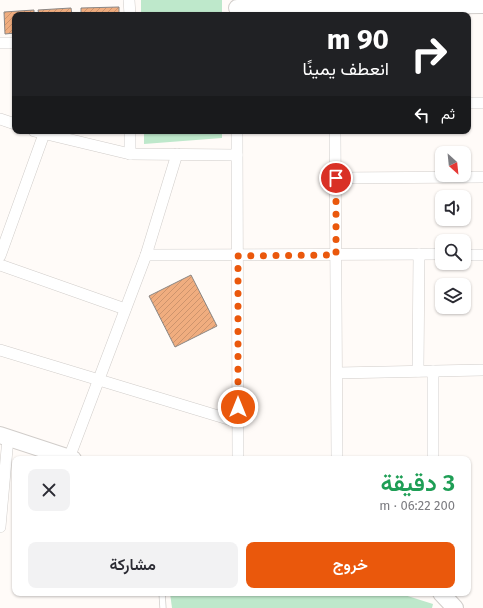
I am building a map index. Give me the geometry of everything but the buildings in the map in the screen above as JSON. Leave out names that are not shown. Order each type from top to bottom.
[{"type":"street","points":[[130,0],[130,12]]},
{"type":"street","points":[[237,8],[342,8],[408,3],[483,5]]},
{"type":"street","points":[[0,43],[12,43]]},
{"type":"street","points":[[471,103],[483,104]]},
{"type":"street","points":[[0,119],[12,123]]},
{"type":"street","points":[[0,256],[39,134]]},
{"type":"street","points":[[43,134],[130,154],[238,155]]},
{"type":"street","points":[[130,134],[130,154]]},
{"type":"street","points":[[237,134],[238,456]]},
{"type":"street","points":[[335,134],[337,456]]},
{"type":"street","points":[[72,456],[98,380],[146,255],[177,154]]},
{"type":"street","points":[[336,178],[483,177]]},
{"type":"street","points":[[418,371],[419,254]]},
{"type":"street","points":[[146,255],[238,256],[435,254]]},
{"type":"street","points":[[471,255],[483,255]]},
{"type":"street","points":[[0,265],[125,308]]},
{"type":"street","points":[[0,350],[238,422]]},
{"type":"street","points":[[337,373],[483,370]]},
{"type":"street","points":[[433,371],[433,456]]},
{"type":"street","points":[[0,527],[4,436],[65,456]]},
{"type":"lane","points":[[162,596],[163,608]]},
{"type":"green space","points":[[141,0],[222,0],[222,12],[141,12]]},
{"type":"green space","points":[[144,134],[222,134],[222,138],[144,144]]},
{"type":"green space","points":[[170,596],[408,596],[433,604],[432,608],[172,608]]},
{"type":"route","points":[[238,407],[238,256],[336,255],[336,178]]}]
